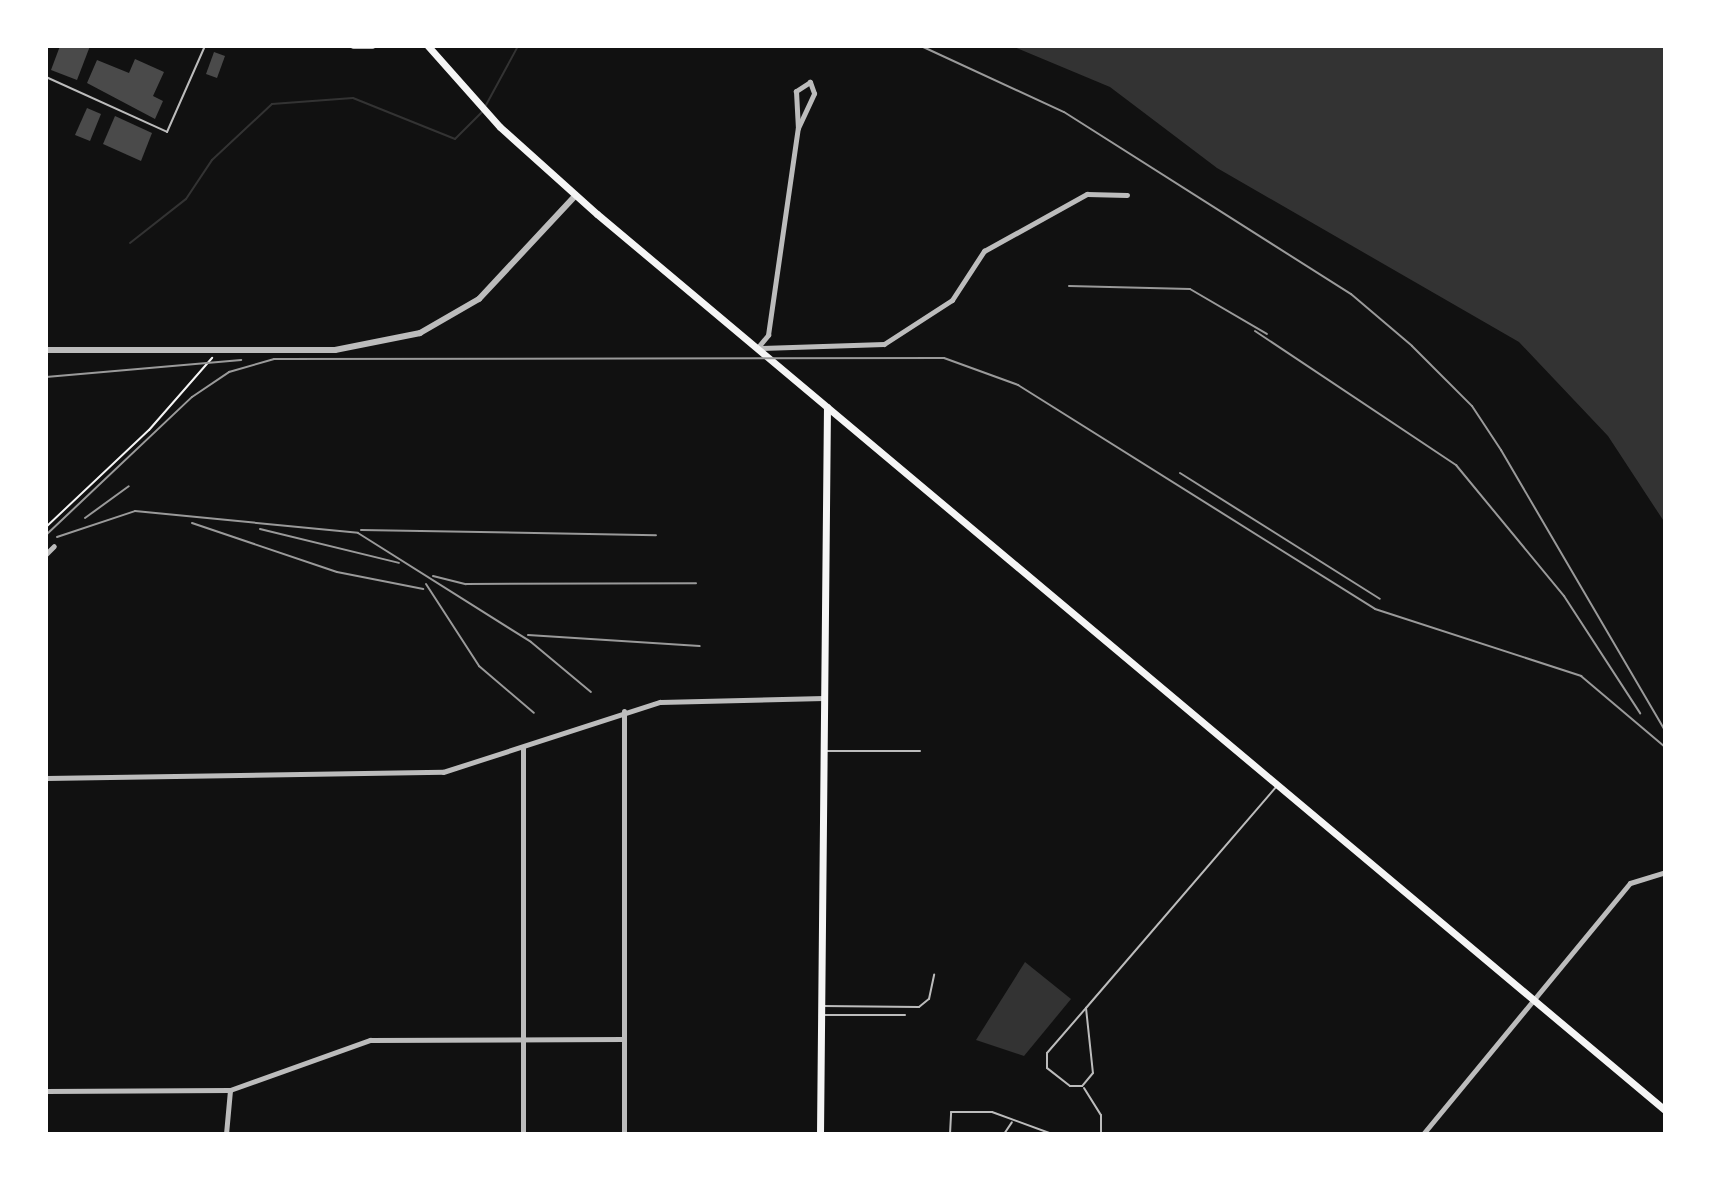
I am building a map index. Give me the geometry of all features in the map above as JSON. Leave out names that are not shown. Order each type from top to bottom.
[{"type":"main road","points":[[428,46],[528,152],[576,195],[1665,1110]]},
{"type":"main road","points":[[820,1134],[827,407]]},
{"type":"street","points":[[353,46],[372,46]]},
{"type":"street","points":[[757,348],[768,335],[798,128],[796,91],[810,82],[814,93],[798,128]]},
{"type":"street","points":[[757,348],[884,344],[952,300],[984,251],[1087,194],[1127,195]]},
{"type":"street","points":[[46,350],[216,354],[335,350],[420,333],[487,292],[576,195]]},
{"type":"street","points":[[46,554],[54,546]]},
{"type":"street","points":[[46,778],[361,777],[443,772],[523,748],[624,711],[708,697],[824,698]]},
{"type":"street","points":[[624,711],[624,1134]]},
{"type":"street","points":[[523,748],[523,1134]]},
{"type":"street","points":[[1423,1134],[1630,883],[1665,872]]},
{"type":"street","points":[[46,1091],[230,1090],[370,1040],[624,1039]]},
{"type":"street","points":[[226,1134],[230,1090]]},
{"type":"lane","points":[[46,77],[167,132],[205,46]]},
{"type":"lane","points":[[824,751],[920,751]]},
{"type":"lane","points":[[1101,1134],[1101,1115],[1082,1086],[1059,1081],[1047,1068],[1047,1053],[1278,785]]},
{"type":"lane","points":[[822,1010],[919,1007],[929,999],[934,975]]},
{"type":"lane","points":[[1082,1086],[1093,1056],[1086,1008]]},
{"type":"lane","points":[[822,1010],[905,1015]]},
{"type":"lane","points":[[950,1134],[951,1112],[992,1112],[1052,1134]]},
{"type":"lane","points":[[1004,1134],[1013,1122]]},
{"type":"path","points":[[46,527],[149,430],[216,354]]},
{"type":"shaded area","points":[[1012,46],[1665,46],[1665,523],[1608,436],[1519,342],[1217,168],[1110,87]]},
{"type":"shaded area","points":[[1025,962],[1071,999],[1024,1056],[976,1040]]},
{"type":"building","points":[[60,46],[90,46],[77,80],[51,70]]},
{"type":"building","points":[[214,52],[225,56],[217,78],[206,74]]},
{"type":"building","points":[[135,59],[164,72],[153,96],[163,101],[155,119],[87,83],[97,60],[129,73]]},
{"type":"building","points":[[87,108],[101,114],[90,141],[75,135]]},
{"type":"building","points":[[115,116],[152,133],[141,161],[103,144]]},
{"type":"waterway","points":[[486,105],[518,46]]},
{"type":"waterway","points":[[130,243],[186,199],[212,160],[272,104],[353,98],[455,139],[483,111]]},
{"type":"railway","points":[[921,46],[1064,112],[1351,294],[1412,346],[1472,406],[1501,450],[1665,731]]},
{"type":"railway","points":[[1069,286],[1190,289],[1267,334]]},
{"type":"railway","points":[[1255,331],[1456,465],[1564,596],[1640,713]]},
{"type":"railway","points":[[46,535],[192,397],[229,372],[274,359],[944,358],[1018,385],[1375,609],[1581,676],[1665,747]]},
{"type":"railway","points":[[46,377],[241,360]]},
{"type":"railway","points":[[1180,473],[1380,599]]},
{"type":"railway","points":[[85,518],[129,486]]},
{"type":"railway","points":[[57,537],[135,511],[358,533],[531,642],[591,692]]},
{"type":"railway","points":[[192,523],[337,572],[423,589]]},
{"type":"railway","points":[[260,529],[399,563]]},
{"type":"railway","points":[[361,530],[656,535]]},
{"type":"railway","points":[[433,576],[466,584],[696,583]]},
{"type":"railway","points":[[426,584],[479,666],[534,713]]},
{"type":"railway","points":[[528,635],[700,646]]}]
